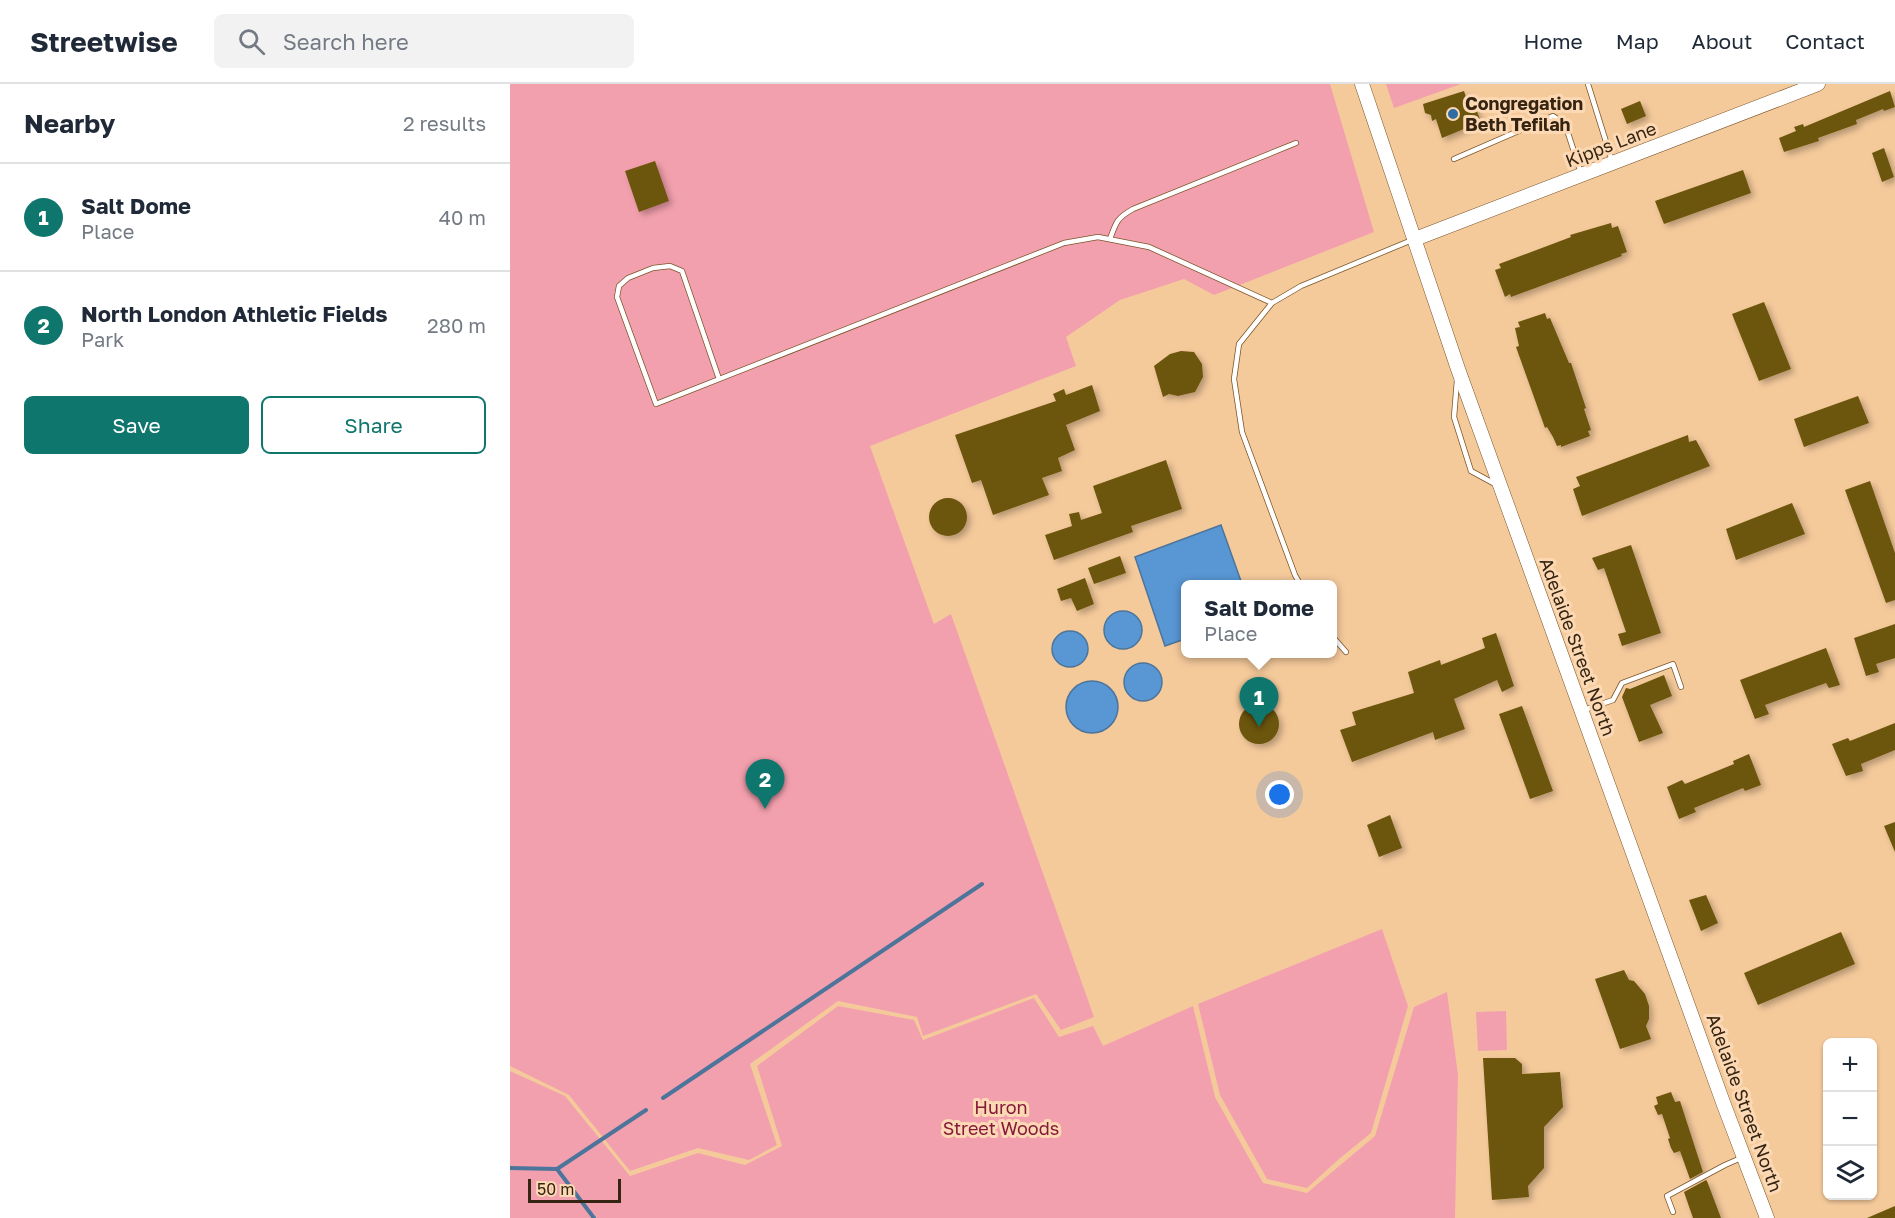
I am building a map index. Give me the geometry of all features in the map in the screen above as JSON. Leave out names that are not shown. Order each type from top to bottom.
[{"type":"main road","name":"Adelaide Street North","points":[[1362,84],[1500,487],[1767,1218]]},
{"type":"main road","name":"Kipps Lane","points":[[1415,239],[1818,84]]},
{"type":"lane","points":[[1588,84],[1613,164]]},
{"type":"lane","points":[[1454,159],[1553,116],[1565,124],[1582,176]]},
{"type":"lane","points":[[1110,239],[1116,222],[1133,208],[1296,142]]},
{"type":"lane","points":[[719,379],[682,271],[670,266],[653,268],[628,278],[619,286],[617,297],[656,404],[1064,243],[1098,237],[1149,247],[1272,303]]},
{"type":"lane","points":[[1298,580],[1242,432],[1234,379],[1239,344],[1272,303],[1301,286],[1415,239]]},
{"type":"lane","points":[[1458,369],[1454,417],[1472,471],[1500,487]]},
{"type":"lane","points":[[1337,642],[1346,652]]},
{"type":"lane","points":[[1581,711],[1613,700],[1622,683],[1673,664],[1681,687]]},
{"type":"lane","points":[[1673,1212],[1667,1196],[1725,1165],[1744,1158]]},
{"type":"green space","points":[[510,84],[1330,84],[1374,232],[1214,295],[1184,279],[1120,300],[1066,337],[1076,366],[870,446],[934,624],[951,614],[1094,1017],[1061,1030],[1036,994],[923,1036],[917,1017],[838,1001],[750,1064],[777,1145],[749,1160],[698,1148],[630,1171],[569,1095],[510,1066]]},
{"type":"green space","points":[[1386,84],[1461,84],[1394,108]]},
{"type":"green space","points":[[1382,929],[1408,1006],[1371,1133],[1307,1188],[1267,1179],[1220,1095],[1198,1004]]},
{"type":"green space","name":"Huron Street Woods","points":[[1447,992],[1458,1075],[1455,1218],[510,1218],[510,1071],[565,1096],[630,1176],[698,1153],[745,1165],[782,1146],[757,1066],[838,1006],[914,1020],[923,1040],[1034,998],[1059,1037],[1093,1026],[1103,1046],[1193,1006],[1215,1097],[1263,1183],[1307,1193],[1375,1136],[1414,1007]]},
{"type":"green space","points":[[1506,1011],[1507,1050],[1478,1051],[1476,1012]]},
{"type":"water","points":[[1221,525],[1241,580],[1181,580],[1181,640],[1165,646],[1135,557]]},
{"type":"water","points":[[1123,611],[1136,617],[1142,630],[1136,643],[1123,649],[1110,643],[1104,630],[1110,617]]},
{"type":"water","points":[[1070,631],[1083,636],[1088,649],[1083,662],[1070,667],[1057,662],[1052,649],[1057,636]]},
{"type":"water","points":[[1143,663],[1156,669],[1162,682],[1156,695],[1143,701],[1130,695],[1124,682],[1130,669]]},
{"type":"water","points":[[1092,681],[1106,685],[1114,693],[1118,707],[1114,721],[1106,729],[1092,733],[1078,729],[1070,721],[1066,707],[1070,693],[1078,685]]},
{"type":"building","name":"Congregation Beth Tefilah","points":[[1464,91],[1468,103],[1473,101],[1481,122],[1442,138],[1436,119],[1432,121],[1431,115],[1425,113],[1423,104]]},
{"type":"building","points":[[1890,91],[1895,107],[1884,111],[1883,109],[1856,120],[1857,124],[1818,138],[1819,141],[1784,152],[1779,138],[1796,131],[1794,127],[1803,124],[1804,127]]},
{"type":"building","points":[[1640,101],[1646,116],[1627,124],[1621,109]]},
{"type":"building","points":[[1884,148],[1894,177],[1882,182],[1872,153]]},
{"type":"building","points":[[655,161],[669,201],[639,212],[625,171]]},
{"type":"building","points":[[1743,170],[1751,193],[1664,224],[1655,201]]},
{"type":"building","points":[[1611,223],[1612,228],[1618,226],[1627,252],[1621,254],[1622,256],[1511,297],[1510,294],[1505,297],[1495,270],[1501,268],[1499,264],[1571,237],[1570,235]]},
{"type":"building","points":[[1764,302],[1791,369],[1759,381],[1732,314]]},
{"type":"building","points":[[1545,313],[1547,319],[1550,318],[1569,363],[1571,363],[1591,430],[1588,431],[1590,436],[1561,447],[1561,445],[1557,446],[1547,427],[1545,428],[1516,347],[1519,346],[1515,328],[1520,327],[1518,322]]},
{"type":"building","points":[[1181,351],[1194,352],[1202,364],[1203,377],[1195,392],[1178,396],[1169,394],[1163,397],[1154,366],[1170,354]]},
{"type":"building","points":[[1092,385],[1100,411],[1066,425],[1075,450],[1058,458],[1062,471],[1042,478],[1049,495],[993,515],[981,480],[972,483],[955,435],[1056,401],[1053,394],[1064,389],[1066,395]]},
{"type":"building","points":[[1858,396],[1869,423],[1804,447],[1794,419]]},
{"type":"building","points":[[1688,435],[1689,442],[1696,440],[1710,466],[1582,516],[1573,489],[1580,486],[1576,477]]},
{"type":"building","points":[[1166,460],[1182,509],[1131,526],[1133,532],[1054,560],[1045,535],[1072,526],[1069,514],[1079,512],[1081,520],[1102,513],[1093,486]]},
{"type":"building","points":[[1870,481],[1895,553],[1895,600],[1886,603],[1845,490]]},
{"type":"building","points":[[948,498],[962,503],[967,517],[962,531],[948,536],[934,531],[929,517],[934,503]]},
{"type":"building","points":[[1792,503],[1805,534],[1736,560],[1726,529]]},
{"type":"building","points":[[1631,545],[1661,633],[1622,646],[1618,634],[1626,632],[1604,568],[1598,570],[1592,558]]},
{"type":"building","points":[[1120,556],[1126,573],[1094,584],[1088,568]]},
{"type":"building","points":[[1085,578],[1094,604],[1077,611],[1071,598],[1061,601],[1057,589]]},
{"type":"building","points":[[1895,624],[1895,658],[1876,664],[1879,672],[1866,676],[1854,638]]},
{"type":"building","points":[[1496,633],[1514,686],[1502,692],[1497,680],[1454,699],[1465,729],[1435,740],[1433,732],[1352,762],[1340,730],[1356,725],[1352,712],[1414,693],[1408,672],[1440,660],[1441,665],[1485,648],[1482,638]]},
{"type":"building","points":[[1826,648],[1840,685],[1829,688],[1826,683],[1765,705],[1769,714],[1755,719],[1740,680]]},
{"type":"building","points":[[1664,675],[1672,696],[1650,705],[1663,733],[1639,742],[1622,697],[1626,688],[1630,689]]},
{"type":"building","points":[[1259,704],[1267,705],[1273,710],[1278,716],[1278,732],[1273,738],[1267,743],[1259,744],[1251,743],[1245,738],[1240,732],[1239,724],[1240,716],[1245,710],[1251,705]]},
{"type":"building","points":[[1522,706],[1553,791],[1530,799],[1499,714]]},
{"type":"building","points":[[1895,723],[1895,750],[1861,764],[1863,771],[1846,776],[1832,744],[1848,738],[1850,741]]},
{"type":"building","points":[[1749,754],[1761,785],[1745,791],[1743,788],[1694,808],[1696,812],[1679,819],[1667,787],[1682,780],[1685,784],[1734,764],[1733,761]]},
{"type":"building","points":[[1390,815],[1402,848],[1379,857],[1367,825]]},
{"type":"building","points":[[1895,822],[1895,852],[1884,826]]},
{"type":"building","points":[[1706,895],[1718,923],[1701,931],[1689,900]]},
{"type":"building","points":[[1841,932],[1855,964],[1758,1005],[1744,973]]},
{"type":"building","points":[[1624,970],[1629,980],[1634,981],[1645,994],[1649,1006],[1649,1019],[1646,1026],[1651,1039],[1620,1049],[1595,979]]},
{"type":"building","points":[[1483,1058],[1515,1058],[1522,1064],[1522,1074],[1560,1072],[1563,1107],[1544,1127],[1544,1168],[1528,1186],[1529,1197],[1492,1200]]},
{"type":"building","points":[[1671,1092],[1675,1102],[1680,1101],[1703,1172],[1690,1179],[1680,1151],[1674,1153],[1671,1148],[1662,1114],[1658,1115],[1654,1106],[1658,1104],[1656,1097]]},
{"type":"building","points":[[1706,1180],[1721,1218],[1693,1218],[1684,1192]]},
{"type":"building","points":[[1895,1206],[1895,1218],[1867,1218]]},
{"type":"waterway","points":[[663,1098],[982,884]]},
{"type":"waterway","points":[[510,1168],[557,1169],[646,1110]]},
{"type":"waterway","points":[[557,1169],[594,1218]]},
{"type":"place","name":"Congregation Beth Tefilah","points":[[1453,114]]},
{"type":"place","name":"Salt Dome","points":[[1259,727]]},
{"type":"place","name":"North London Athletic Fields","points":[[765,809]]}]
